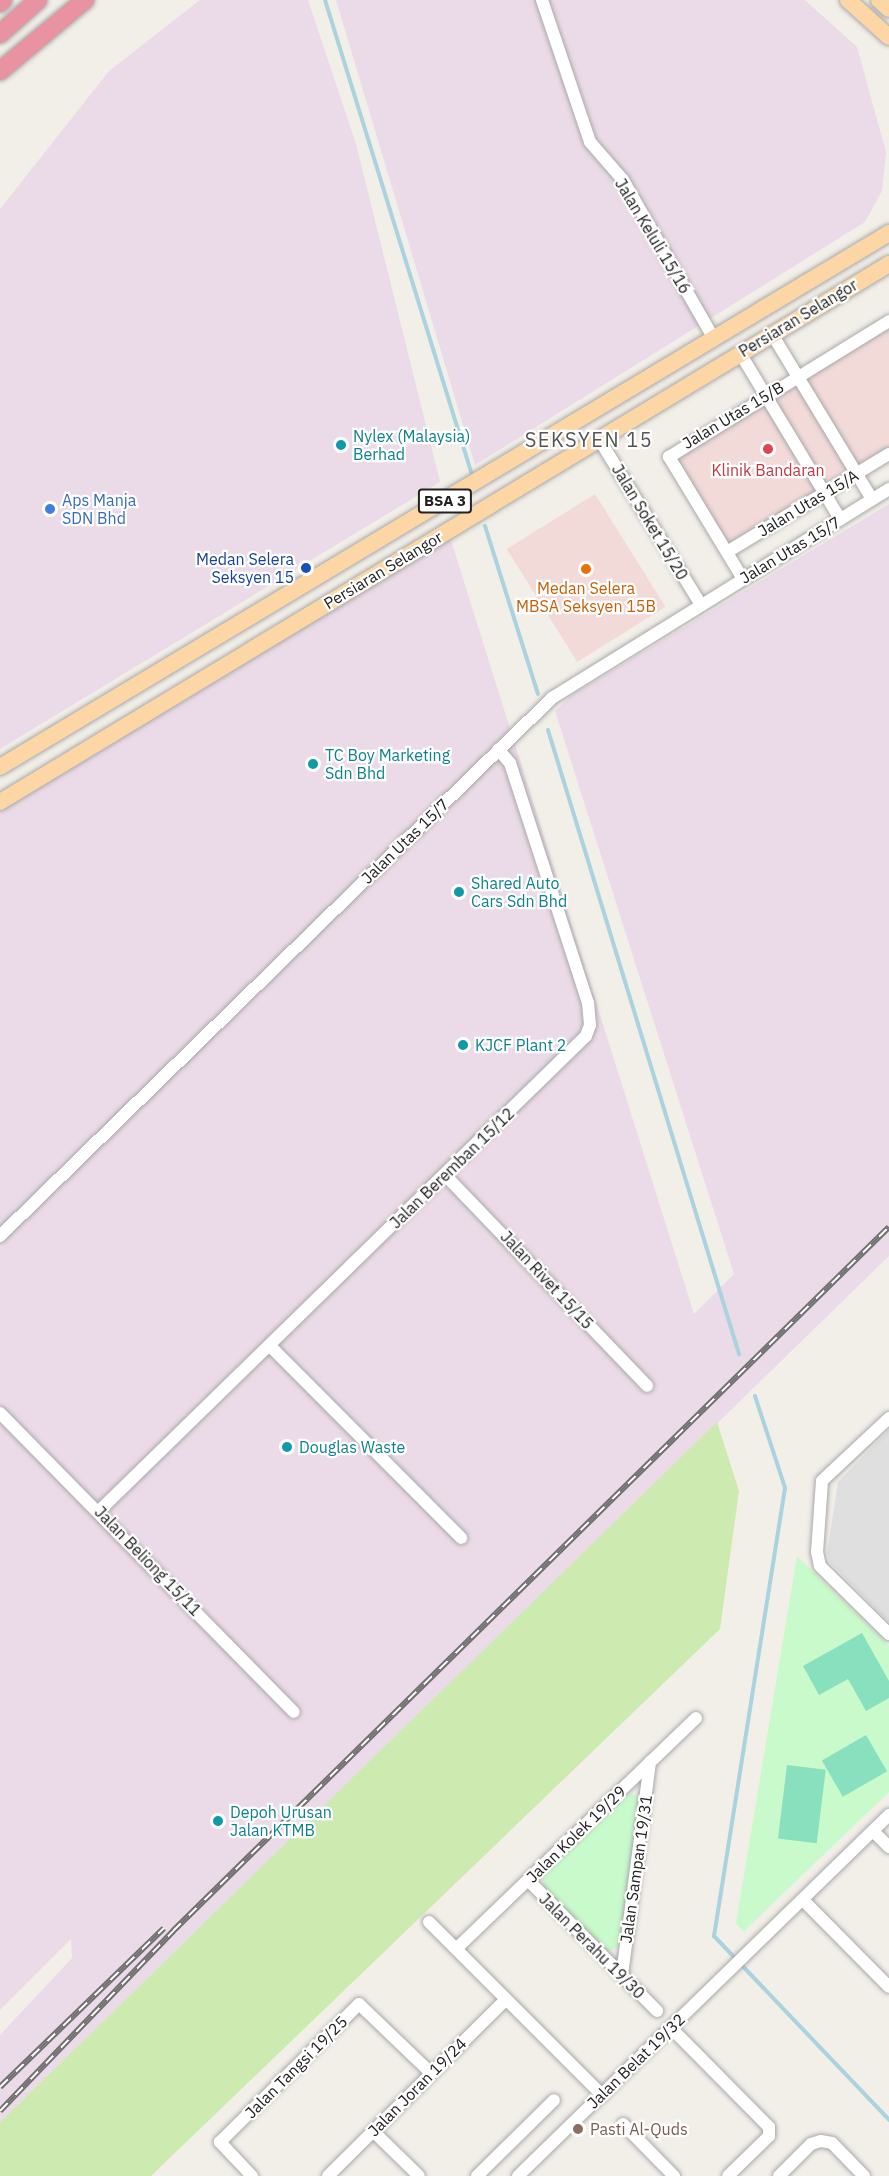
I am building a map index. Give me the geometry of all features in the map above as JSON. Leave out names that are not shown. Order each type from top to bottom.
[{"type":"highway","points":[[0,34],[38,0]]},
{"type":"highway","points":[[0,71],[85,0]]},
{"type":"main road","points":[[848,0],[889,37]]},
{"type":"main road","points":[[879,0],[889,9]]},
{"type":"main road","name":"Persiaran Selangor","points":[[0,767],[889,233]]},
{"type":"main road","name":"Persiaran Selangor","points":[[0,802],[883,267]]},
{"type":"street","name":"Jalan Keluli 15/16","points":[[542,0],[590,142],[623,180],[714,339]]},
{"type":"street","name":"Jalan Utas 15/B","points":[[743,579],[669,457],[889,321]]},
{"type":"street","points":[[772,334],[872,499]]},
{"type":"street","points":[[740,353],[840,519]]},
{"type":"street","name":"Jalan Soket 15/20","points":[[599,439],[701,605]]},
{"type":"street","name":"Jalan Utas 15/A","points":[[727,552],[889,454]]},
{"type":"street","name":"Jalan Utas 15/7","points":[[0,1236],[552,698],[889,489]]},
{"type":"street","name":"Jalan Beremban 15/12","points":[[99,1511],[586,1036],[590,1024],[588,1003],[510,763],[498,749]]},
{"type":"street","name":"Jalan Rivet 15/15","points":[[445,1175],[647,1386]]},
{"type":"street","points":[[270,1346],[460,1538]]},
{"type":"street","name":"Jalan Beliong 15/11","points":[[0,1413],[99,1511],[294,1712]]},
{"type":"street","points":[[889,1418],[822,1481],[817,1552],[820,1566],[889,1634]]},
{"type":"street","name":"Jalan Kolek 19/29","points":[[456,1949],[696,1718]]},
{"type":"street","name":"Jalan Sampan 19/31","points":[[621,1976],[650,1762]]},
{"type":"street","name":"Jalan Belat 19/32","points":[[524,2174],[889,1815]]},
{"type":"street","points":[[873,1831],[889,1847]]},
{"type":"street","name":"Jalan Perahu 19/30","points":[[528,1880],[657,2011]]},
{"type":"street","points":[[803,1900],[889,1987]]},
{"type":"street","points":[[429,1922],[602,2095]]},
{"type":"street","name":"Jalan Joran 19/24","points":[[328,2176],[506,1999]]},
{"type":"street","name":"Jalan Tangsi 19/25","points":[[252,2176],[220,2142],[359,2004],[431,2073]]},
{"type":"street","points":[[671,2028],[770,2127],[769,2136],[728,2176]]},
{"type":"street","points":[[477,2176],[554,2100]]},
{"type":"street","points":[[623,2124],[674,2176]]},
{"type":"street","points":[[373,2131],[419,2176]]},
{"type":"street","points":[[779,2176],[811,2145],[821,2141],[832,2143],[864,2176]]},
{"type":"shaded area","points":[[200,0],[308,0],[356,144],[440,482],[0,749],[0,209],[109,71]]},
{"type":"shaded area","points":[[336,0],[805,0],[857,47],[886,152],[882,191],[865,222],[475,465]]},
{"type":"shaded area","points":[[889,326],[889,448],[727,545],[674,456]]},
{"type":"shaded area","points":[[595,494],[665,607],[577,662],[507,549]]},
{"type":"shaded area","points":[[889,504],[889,1256],[0,2122],[0,2035],[72,1958],[71,1939],[0,2010],[0,809],[449,534],[694,1314],[734,1274],[555,711],[572,695]]},
{"type":"shaded area","points":[[889,1430],[889,1622],[830,1562],[827,1553],[838,1482]]},
{"type":"green space","points":[[717,1422],[739,1491],[720,1629],[151,2176],[0,2176],[0,2122]]},
{"type":"green space","points":[[797,1556],[889,1646],[889,1792],[743,1932],[736,1923]]},
{"type":"green space","points":[[862,1633],[889,1681],[889,1698],[866,1711],[848,1679],[819,1695],[803,1666]]},
{"type":"green space","points":[[866,1735],[887,1771],[843,1797],[822,1760]]},
{"type":"green space","points":[[787,1765],[826,1770],[817,1843],[778,1838]]},
{"type":"green space","points":[[629,1794],[640,1796],[621,1946],[607,1952],[543,1887],[543,1875]]},
{"type":"waterway","points":[[325,0],[472,476]]},
{"type":"waterway","points":[[485,526],[538,694]]},
{"type":"waterway","points":[[548,730],[739,1354]]},
{"type":"waterway","points":[[755,1396],[785,1488],[714,1936],[889,2120]]},
{"type":"railway","points":[[0,2111],[173,1931],[889,1227]]},
{"type":"railway","points":[[0,2087],[164,1928]]},
{"type":"place","name":"Nylex (Malaysia) Berhad","points":[[341,445]]},
{"type":"place","name":"Klinik Bandaran","points":[[768,449]]},
{"type":"place","name":"Aps Manja SDN Bhd","points":[[50,509]]},
{"type":"place","name":"Medan Selera Seksyen 15","points":[[306,568]]},
{"type":"place","name":"Medan Selera MBSA Seksyen 15B","points":[[586,569]]},
{"type":"place","name":"TC Boy Marketing Sdn Bhd","points":[[313,764]]},
{"type":"place","name":"Shared Auto Cars Sdn Bhd","points":[[459,892]]},
{"type":"place","name":"KJCF Plant 2","points":[[463,1045]]},
{"type":"place","name":"Douglas Waste","points":[[287,1447]]},
{"type":"place","name":"Depoh Urusan Jalan KTMB","points":[[218,1821]]},
{"type":"place","name":"Pasti Al-Quds","points":[[578,2129]]},
{"type":"district","name":"SEKSYEN 15","points":[[589,439]]}]
